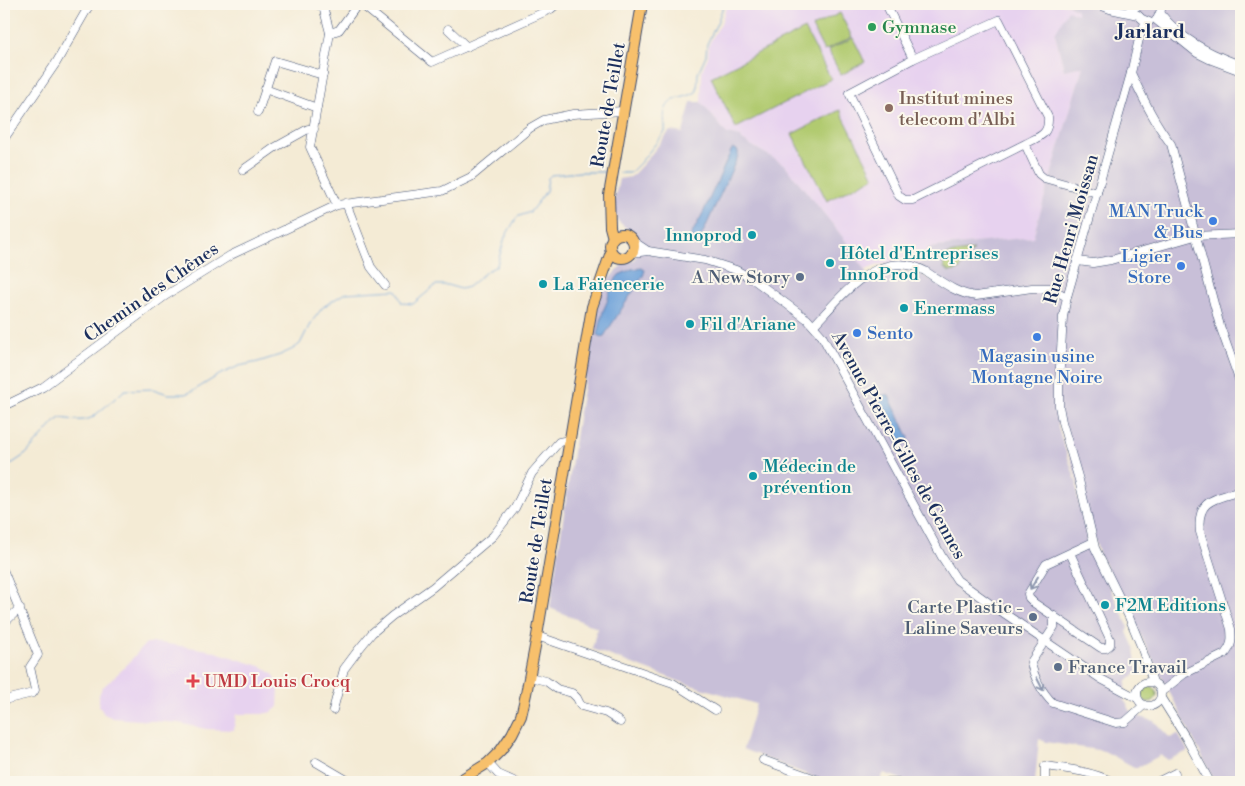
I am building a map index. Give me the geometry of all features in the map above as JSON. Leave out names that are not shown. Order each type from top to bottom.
[{"type":"main road","name":"Route de Teillet","points":[[613,238],[609,195],[642,4]]},
{"type":"main road","points":[[610,211],[616,225],[624,234],[629,236],[634,245],[632,253],[627,257],[620,258],[611,252],[610,246],[613,238],[624,234]]},
{"type":"main road","name":"Route de Teillet","points":[[457,782],[488,763],[501,750],[512,734],[520,716],[530,677],[592,306],[611,252]]},
{"type":"main road","name":"Route de Teillet","points":[[601,279],[612,264],[620,258]]},
{"type":"street","points":[[4,139],[56,63],[90,4]]},
{"type":"street","points":[[319,4],[324,10],[330,33],[310,147],[341,204],[371,267],[385,285]]},
{"type":"street","points":[[330,33],[339,30],[360,4],[432,62],[552,10],[557,4]]},
{"type":"street","points":[[886,4],[912,59]]},
{"type":"street","points":[[1098,4],[1110,9],[1138,15],[1146,21],[1158,17],[1167,21],[1200,48],[1241,65]]},
{"type":"street","points":[[1158,17],[1160,4]]},
{"type":"street","points":[[1126,12],[1139,5]]},
{"type":"street","points":[[1138,15],[1139,5]]},
{"type":"street","points":[[1158,17],[1197,53],[1241,70]]},
{"type":"street","points":[[998,20],[1048,117],[1048,127],[1043,135],[914,200],[905,200],[899,196],[849,93],[912,59],[998,20]]},
{"type":"street","name":"Rue Henri Moissan","points":[[1146,21],[1066,297],[1063,317],[1059,406],[1093,542],[1141,646],[1154,683]]},
{"type":"street","points":[[448,29],[467,47]]},
{"type":"street","points":[[258,112],[274,61],[323,75]]},
{"type":"street","points":[[1131,72],[1158,128],[1171,144],[1220,326],[1241,385]]},
{"type":"street","points":[[265,89],[317,108]]},
{"type":"street","name":"Chemin des Chênes","points":[[4,406],[43,387],[165,296],[231,255],[341,204],[442,191],[471,178],[530,128],[544,120],[573,114],[623,111]]},
{"type":"street","points":[[243,170],[274,148],[308,129],[314,129]]},
{"type":"street","points":[[1025,144],[1040,174],[1044,178],[1097,193]]},
{"type":"street","points":[[1077,261],[1093,263],[1111,260],[1195,236],[1241,234]]},
{"type":"street","name":"Avenue Pierre-Gilles de Gennes","points":[[633,241],[648,251]]},
{"type":"street","name":"Avenue Pierre-Gilles de Gennes","points":[[632,253],[648,251],[719,263],[754,280],[814,325],[835,357],[942,557],[957,580],[1045,642],[1111,684],[1137,698]]},
{"type":"street","points":[[814,325],[856,282],[872,271],[900,265],[922,270],[967,296],[1050,288],[1066,297]]},
{"type":"street","points":[[333,710],[344,669],[372,633],[392,616],[433,587],[493,536],[515,508],[532,473],[559,442],[569,440]]},
{"type":"street","points":[[1154,706],[1161,695],[1179,678],[1225,654],[1230,648],[1232,640],[1231,630],[1200,532],[1198,520],[1201,511],[1206,505],[1214,500],[1241,491]]},
{"type":"street","points":[[1070,553],[1110,639],[1110,645],[1106,648],[1101,648],[1034,603],[1028,594],[1046,564],[1093,542]]},
{"type":"street","points":[[4,572],[38,655],[30,667],[35,690],[33,693],[4,700]]},
{"type":"street","points":[[4,623],[20,608]]},
{"type":"street","points":[[1054,616],[1054,627],[1031,662],[1032,669],[1046,698],[1054,703],[1116,723],[1125,722],[1144,705]]},
{"type":"street","points":[[1054,627],[1067,624]]},
{"type":"street","points":[[537,636],[674,683],[715,710]]},
{"type":"street","name":"Rue Henri Moissan","points":[[1140,685],[1144,673],[1141,646]]},
{"type":"street","points":[[530,677],[546,681],[557,690],[572,693],[582,706],[606,714],[620,722]]},
{"type":"street","points":[[1179,678],[1154,683],[1145,682],[1140,685],[1137,698],[1144,705],[1154,706],[1162,711],[1186,738]]},
{"type":"street","points":[[1154,683],[1210,782]]},
{"type":"street","name":"Avenue Pierre-Gilles de Gennes","points":[[1111,684],[1128,688],[1140,685]]},
{"type":"street","points":[[764,760],[824,782]]},
{"type":"street","points":[[316,762],[350,782]]},
{"type":"street","points":[[488,763],[498,774],[516,782]]},
{"type":"street","points":[[1045,782],[1045,766],[1092,774],[1113,782]]},
{"type":"street","points":[[1157,782],[1175,773]]},
{"type":"street","points":[[1087,782],[1092,774]]},
{"type":"street","points":[[888,782],[898,782]]},
{"type":"shaded area","points":[[727,4],[1067,4],[1077,10],[1077,14],[1055,33],[1064,70],[1083,66],[1033,237],[928,248],[919,266],[889,263],[865,270],[849,245],[785,165],[742,140],[741,137],[727,134],[701,102],[702,70],[708,57],[709,44],[721,23]]},
{"type":"shaded area","points":[[1067,4],[1241,4],[1241,782],[1215,782],[1099,553],[1057,413],[1058,428],[1077,484],[1077,495],[1087,536],[1086,541],[1128,626],[1127,632],[1134,648],[1137,673],[1127,680],[1124,700],[1131,711],[1140,717],[1154,721],[1170,738],[1178,734],[1188,751],[1168,760],[1161,755],[1136,768],[1104,751],[1046,742],[1039,739],[1035,782],[909,782],[884,773],[879,782],[826,782],[743,749],[756,704],[684,683],[592,649],[597,628],[550,608],[579,412],[602,286],[623,264],[635,260],[638,238],[618,221],[615,212],[614,203],[619,179],[631,177],[670,131],[683,133],[691,102],[701,102],[727,134],[741,137],[742,140],[785,165],[849,245],[869,277],[894,269],[908,271],[920,274],[946,288],[919,266],[928,248],[1033,237],[1083,66],[1064,70],[1055,33],[1068,10],[1077,14],[1077,10]]},
{"type":"shaded area","name":"UMD Louis Crocq","points":[[146,643],[160,643],[209,650],[263,667],[274,675],[279,687],[278,707],[272,712],[262,714],[236,714],[234,730],[206,729],[179,723],[113,718],[104,714],[99,706],[99,695],[102,688],[124,668]]},
{"type":"green space","points":[[840,13],[852,37],[824,51],[812,27]]},
{"type":"green space","points":[[805,29],[831,79],[736,128],[711,77]]},
{"type":"green space","points":[[853,38],[865,62],[841,75],[828,50]]},
{"type":"green space","points":[[840,110],[874,177],[827,201],[792,134]]},
{"type":"green space","points":[[974,250],[959,270],[950,272],[944,268],[943,260],[948,254]]},
{"type":"green space","points":[[1146,686],[1152,686],[1157,691],[1155,700],[1146,702],[1141,697],[1141,691]]},
{"type":"water","points":[[732,149],[738,151],[738,156],[701,237],[699,240],[692,239],[691,235]]},
{"type":"water","points":[[641,268],[645,270],[643,276],[604,336],[601,337],[598,335],[603,311],[612,284],[619,275],[632,269]]},
{"type":"water","points":[[888,394],[909,438],[901,447],[878,403],[878,399]]},
{"type":"waterway","points":[[619,173],[630,173],[665,132],[664,115],[670,103],[697,91],[698,73],[706,55],[707,44],[724,4]]},
{"type":"waterway","points":[[4,469],[26,454],[60,418],[89,419],[125,390],[153,389],[168,394],[185,394],[239,366],[258,362],[293,349],[300,344],[310,324],[323,307],[345,293],[396,290],[402,303],[413,304],[436,285],[447,285],[461,289],[468,287],[497,265],[505,237],[517,217],[530,212],[541,198],[546,191],[548,178],[551,175],[579,172],[609,172]]},
{"type":"place","name":"Gymnase","points":[[872,27]]},
{"type":"place","name":"Institut mines telecom d'Albi","points":[[889,108]]},
{"type":"place","name":"MAN Truck & Bus","points":[[1213,221]]},
{"type":"place","name":"Innoprod","points":[[752,235]]},
{"type":"place","name":"Hôtel d'Entreprises InnoProd","points":[[830,263]]},
{"type":"place","name":"Ligier Store","points":[[1181,266]]},
{"type":"place","name":"A New Story","points":[[800,277]]},
{"type":"place","name":"La Faïencerie","points":[[543,284]]},
{"type":"place","name":"Enermass","points":[[904,308]]},
{"type":"place","name":"Fil d'Ariane","points":[[690,324]]},
{"type":"place","name":"Sento","points":[[857,333]]},
{"type":"place","name":"Magasin usine Montagne Noire","points":[[1037,337]]},
{"type":"place","name":"Médecin de prévention","points":[[753,476]]},
{"type":"place","name":"F2M Editions","points":[[1105,605]]},
{"type":"place","name":"Carte Plastic - Laline Saveurs","points":[[1033,617]]},
{"type":"place","name":"France Travail","points":[[1058,667]]},
{"type":"place","name":"UMD Louis Crocq","points":[[193,681]]},
{"type":"district","name":"Jarlard","points":[[1151,31]]}]
